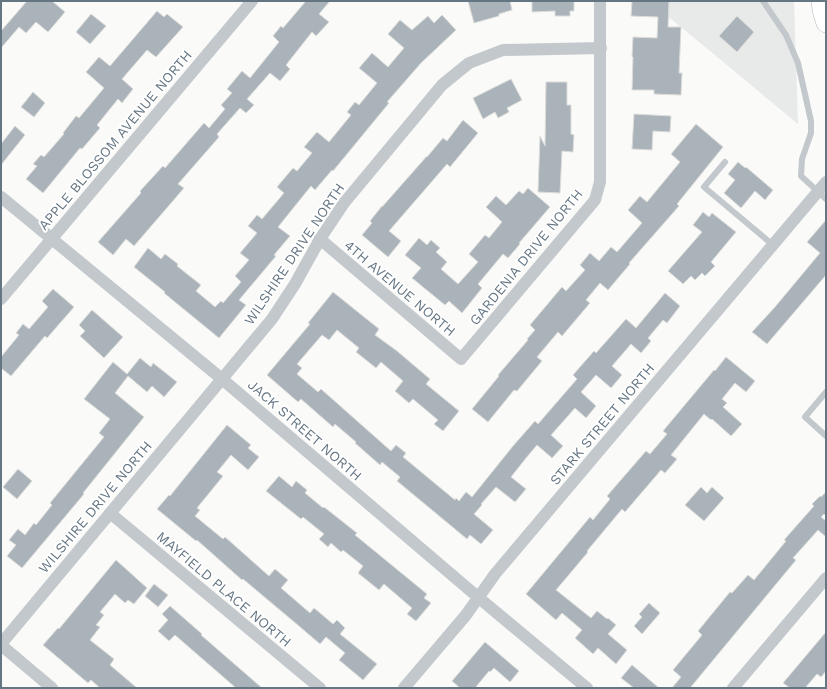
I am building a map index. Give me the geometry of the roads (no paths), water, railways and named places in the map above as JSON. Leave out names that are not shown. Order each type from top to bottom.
[{"type":"main road","points":[[821,1],[826,23]]},
{"type":"street","name":"APPLE BLOSSOM AVENUE NORTH","points":[[1,299],[252,1]]},
{"type":"street","name":"GARDENIA DRIVE NORTH","points":[[461,359],[595,200],[600,182],[600,1]]},
{"type":"street","name":"WILSHIRE DRIVE NORTH","points":[[1,644],[272,319],[320,239],[344,203],[442,85],[470,63],[503,50],[601,48]]},
{"type":"street","name":"STARK STREET NORTH","points":[[404,688],[466,615],[495,574],[773,245],[823,190]]},
{"type":"street","name":"JACK STREET NORTH","points":[[1,197],[222,379],[478,598],[587,688]]},
{"type":"street","name":"4TH AVENUE NORTH","points":[[320,239],[461,359]]},
{"type":"street","name":"MAYFIELD PLACE NORTH","points":[[110,513],[320,688]]},
{"type":"street","points":[[733,688],[826,578]]},
{"type":"street","points":[[1,644],[52,688]]},
{"type":"lane","points":[[763,1],[786,35],[798,63],[811,120],[811,133],[802,159],[801,176],[823,190]]},
{"type":"lane","points":[[725,162],[704,187],[773,245]]},
{"type":"lane","points":[[826,392],[805,417],[826,436]]}]
